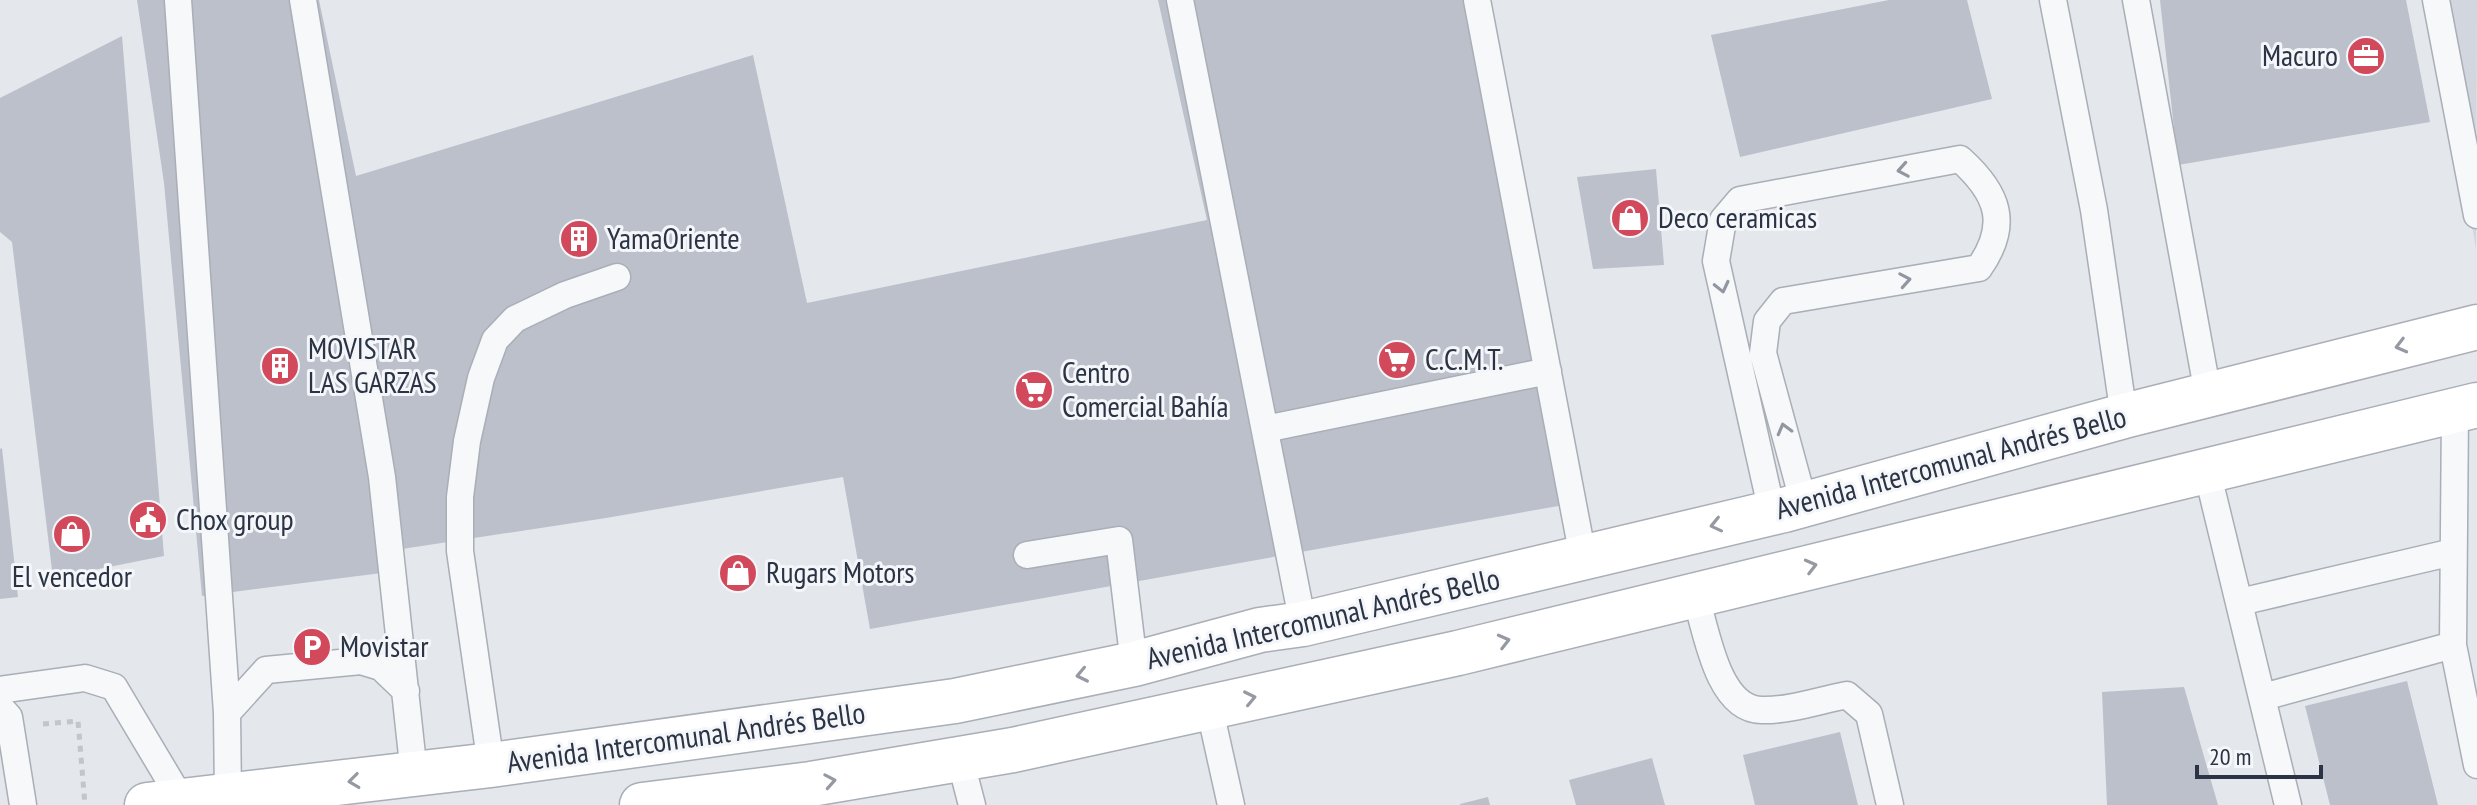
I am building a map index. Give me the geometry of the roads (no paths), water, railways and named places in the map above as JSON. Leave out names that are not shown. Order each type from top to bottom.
[{"type":"main road","name":"Avenida Intercomunal Andrés Bello","points":[[165,803],[491,765],[955,701],[1134,664],[1260,630],[1303,624],[1788,508],[2124,416],[2477,327]]},
{"type":"main road","name":"Avenida Intercomunal Andrés Bello","points":[[642,805],[773,797],[1458,653],[2466,408]]},
{"type":"lane","points":[[178,0],[227,713],[228,796]]},
{"type":"lane","points":[[303,0],[382,477],[414,774]]},
{"type":"lane","points":[[1180,0],[1303,624]]},
{"type":"lane","points":[[1477,0],[1583,557]]},
{"type":"lane","points":[[2053,0],[2094,210],[2124,416]]},
{"type":"lane","points":[[2136,0],[2208,394]]},
{"type":"lane","points":[[2436,0],[2477,215]]},
{"type":"lane","points":[[1960,159],[1984,181],[1996,214],[1995,245],[1979,268],[1783,301],[1767,321],[1763,353],[1788,508],[1716,261],[1723,220],[1740,200],[1960,159]]},
{"type":"lane","points":[[491,765],[460,551],[465,455],[481,378],[495,340],[515,319],[565,295],[617,277]]},
{"type":"lane","points":[[1265,429],[1548,371]]},
{"type":"lane","points":[[2466,408],[2453,552],[2453,645],[2477,765]]},
{"type":"lane","points":[[2207,471],[2288,805]]},
{"type":"lane","points":[[1027,555],[1119,540],[1134,664]]},
{"type":"lane","points":[[2240,602],[2453,552]]},
{"type":"lane","points":[[1695,594],[1725,689],[1745,708],[1770,709],[1847,695],[1863,706],[1869,714],[1890,805]]},
{"type":"lane","points":[[2263,697],[2453,645]]},
{"type":"lane","points":[[227,713],[266,670],[361,661],[381,667],[406,691]]},
{"type":"lane","points":[[0,690],[85,678],[114,687],[165,803]]},
{"type":"lane","points":[[1209,706],[1231,805]]},
{"type":"lane","points":[[0,707],[9,717],[23,805]]},
{"type":"lane","points":[[960,759],[972,805]]},
{"type":"place","name":"Macuro","points":[[2366,56]]},
{"type":"place","name":"Deco ceramicas","points":[[1630,218]]},
{"type":"place","name":"YamaOriente","points":[[579,239]]},
{"type":"place","name":"C.C.M.T.","points":[[1397,360]]},
{"type":"place","name":"MOVISTAR LAS GARZAS","points":[[280,366]]},
{"type":"place","name":"Centro Comercial Bahía","points":[[1034,390]]},
{"type":"place","name":"Chox group","points":[[148,520]]},
{"type":"place","name":"El vencedor","points":[[72,534]]},
{"type":"place","name":"Rugars Motors","points":[[738,573]]},
{"type":"place","name":"Movistar","points":[[312,647]]}]
